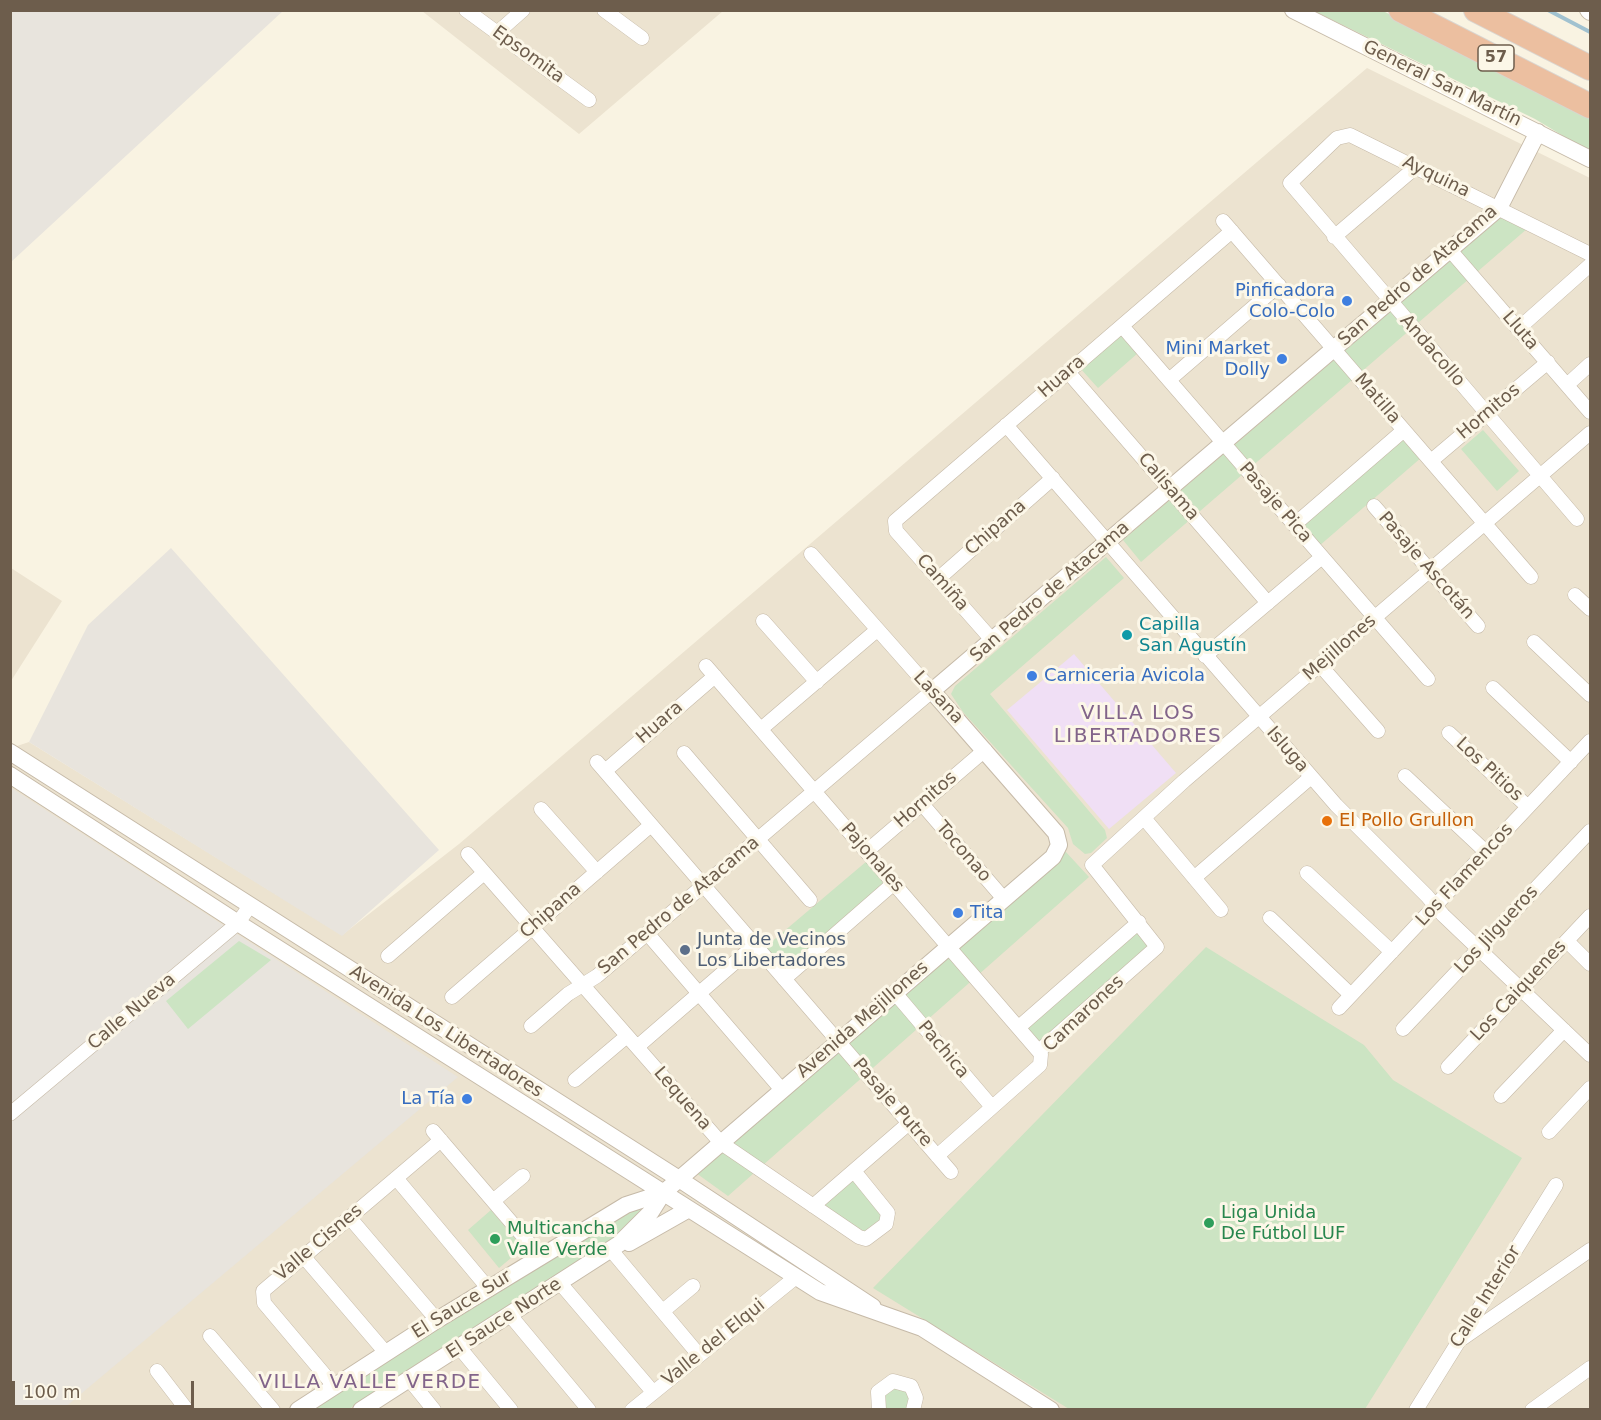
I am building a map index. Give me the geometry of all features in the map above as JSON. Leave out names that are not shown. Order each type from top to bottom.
[{"type":"highway","name":"57","points":[[1401,10],[1590,106]]},
{"type":"highway","name":"57","points":[[1476,10],[1590,68]]},
{"type":"street","name":"Epsomita","points":[[466,10],[589,100]]},
{"type":"street","points":[[497,33],[523,10]]},
{"type":"street","points":[[604,10],[642,38]]},
{"type":"street","name":"General San Martín","points":[[1293,10],[1590,159]]},
{"type":"street","name":"San Pedro de Atacama","points":[[531,1026],[647,933],[993,641],[1499,208],[1538,132]]},
{"type":"street","name":"Ayquina","points":[[1290,183],[1337,138],[1346,134],[1590,254]]},
{"type":"street","points":[[1334,237],[1416,167]]},
{"type":"street","name":"Andacollo","points":[[1290,183],[1576,519]]},
{"type":"street","name":"Matilla","points":[[1227,226],[1531,577]]},
{"type":"street","name":"Huara","points":[[894,524],[897,519],[1122,326],[1227,226]]},
{"type":"street","name":"Lluta","points":[[1450,250],[1590,412]]},
{"type":"street","points":[[1518,329],[1590,265]]},
{"type":"street","points":[[1168,380],[1279,285]]},
{"type":"street","name":"Pasaje Pica","points":[[1122,326],[1428,679]]},
{"type":"street","name":"Hornitos","points":[[1431,461],[1548,362]]},
{"type":"street","points":[[1567,385],[1590,364]]},
{"type":"street","name":"Calisama","points":[[1068,372],[1268,603]]},
{"type":"street","name":"Isluga","points":[[1006,425],[1311,777],[1435,906],[1590,1054]]},
{"type":"street","points":[[1294,525],[1404,430]]},
{"type":"street","name":"Mejillones","points":[[1139,922],[1092,865],[1258,717],[1590,433]]},
{"type":"street","name":"Chipana","points":[[938,579],[1053,478]]},
{"type":"street","name":"Pasaje Ascotán","points":[[1374,506],[1478,626]]},
{"type":"street","name":"Camiña","points":[[894,524],[896,531],[993,641]]},
{"type":"street","name":"Lasana","points":[[811,554],[1056,833],[1059,845]]},
{"type":"street","points":[[1205,656],[1322,557]]},
{"type":"street","points":[[1575,595],[1590,609]]},
{"type":"street","points":[[763,621],[817,682]]},
{"type":"street","points":[[761,729],[877,630]]},
{"type":"street","points":[[1534,642],[1590,695]]},
{"type":"street","points":[[1320,664],[1378,731]]},
{"type":"street","name":"Huara","points":[[601,767],[710,671]]},
{"type":"street","name":"Pajonales","points":[[710,671],[1039,1051]]},
{"type":"street","points":[[1493,688],[1570,762]]},
{"type":"street","name":"Los Pitios","points":[[1449,733],[1528,807]]},
{"type":"street","name":"Los Flamencos","points":[[1339,1008],[1590,741]]},
{"type":"street","name":"Hornitos","points":[[867,851],[985,750]]},
{"type":"street","name":"Avenida Los Libertadores","points":[[10,752],[249,907],[679,1179],[880,1312]]},
{"type":"street","points":[[684,753],[810,900]]},
{"type":"street","name":"Pasaje Putre","points":[[601,767],[951,1172]]},
{"type":"street","name":"Avenida Los Libertadores","points":[[10,775],[238,923],[796,1277],[833,1298],[880,1312],[935,1336],[1051,1410]]},
{"type":"street","points":[[1405,776],[1486,852]]},
{"type":"street","points":[[1194,879],[1311,777]]},
{"type":"street","name":"Toconao","points":[[922,804],[1004,900]]},
{"type":"street","points":[[541,809],[597,872]]},
{"type":"street","points":[[1144,818],[1221,910]]},
{"type":"street","name":"Chipana","points":[[452,997],[651,825]]},
{"type":"street","name":"Los Jilgueros","points":[[1403,1029],[1590,831]]},
{"type":"street","name":"Avenida Mejillones","points":[[663,1193],[1053,857],[1059,845]]},
{"type":"street","name":"Lequena","points":[[468,854],[721,1143],[862,1239],[873,1236],[886,1224],[888,1214],[854,1171]]},
{"type":"street","points":[[388,956],[484,873]]},
{"type":"street","points":[[1307,873],[1392,952]]},
{"type":"street","points":[[784,979],[894,883]]},
{"type":"street","name":"Calle Nueva","points":[[10,1114],[238,923],[249,907]]},
{"type":"street","name":"Los Caiquenes","points":[[1448,1067],[1590,916]]},
{"type":"street","points":[[1270,918],[1351,995]]},
{"type":"street","name":"Camarones","points":[[937,1156],[1040,1065],[1042,1057],[1039,1051],[1157,946],[1139,922],[1019,1027]]},
{"type":"street","points":[[647,933],[782,1090]]},
{"type":"street","points":[[1566,941],[1590,964]]},
{"type":"street","points":[[637,1047],[755,945]]},
{"type":"street","name":"Pachica","points":[[895,993],[992,1107]]},
{"type":"street","points":[[1501,1096],[1564,1030]]},
{"type":"street","points":[[575,1080],[627,1036]]},
{"type":"street","points":[[1549,1132],[1590,1088]]},
{"type":"street","points":[[813,1206],[909,1123]]},
{"type":"street","name":"Valle Cisnes","points":[[334,1386],[262,1300],[263,1291],[396,1178],[437,1135],[493,1201]]},
{"type":"street","points":[[523,1176],[493,1201],[541,1257]]},
{"type":"street","points":[[396,1178],[488,1288]]},
{"type":"street","name":"Calle Interior","points":[[1416,1410],[1556,1185]]},
{"type":"street","name":"El Sauce Norte","points":[[362,1410],[615,1247],[651,1212],[663,1193]]},
{"type":"street","name":"El Sauce Sur","points":[[298,1410],[488,1288],[626,1205],[663,1193]]},
{"type":"street","points":[[688,1209],[637,1240],[615,1247],[699,1355]]},
{"type":"street","points":[[350,1218],[437,1320]]},
{"type":"street","points":[[1459,1341],[1590,1250]]},
{"type":"street","points":[[304,1257],[386,1353]]},
{"type":"street","name":"Valle del Elqui","points":[[632,1410],[796,1277]]},
{"type":"street","points":[[560,1282],[653,1392]]},
{"type":"street","points":[[663,1311],[693,1286]]},
{"type":"street","points":[[510,1315],[590,1410]]},
{"type":"street","points":[[210,1336],[273,1410]]},
{"type":"street","points":[[459,1347],[511,1410]]},
{"type":"street","points":[[1532,1410],[1590,1368]]},
{"type":"street","points":[[157,1371],[187,1410]]},
{"type":"street","points":[[409,1379],[434,1410]]},
{"type":"street","points":[[875,1408],[876,1398],[882,1386],[893,1381],[910,1386],[916,1398],[917,1408]]},
{"type":"shaded area","points":[[11,10],[283,10],[283,11],[11,262]]},
{"type":"shaded area","points":[[422,11],[723,11],[579,134]]},
{"type":"shaded area","points":[[1367,68],[1590,178],[1590,1409],[11,1410],[11,748],[29,742],[342,935],[459,844]]},
{"type":"shaded area","points":[[171,548],[439,850],[342,936],[29,742],[88,625]]},
{"type":"shaded area","points":[[11,568],[62,601],[11,681]]},
{"type":"shaded area","points":[[1074,654],[1176,773],[1109,829],[1007,710]]},
{"type":"shaded area","points":[[10,787],[458,1077],[63,1409],[11,1409]]},
{"type":"green space","points":[[1314,11],[1383,11],[1590,114],[1590,152],[1535,119]]},
{"type":"green space","points":[[1504,215],[1528,228],[1141,562],[1123,540]]},
{"type":"green space","points":[[1121,333],[1138,353],[1098,388],[1080,368]]},
{"type":"green space","points":[[1483,430],[1519,471],[1497,491],[1461,449]]},
{"type":"green space","points":[[1402,434],[1422,457],[1319,546],[1299,523]]},
{"type":"green space","points":[[1106,557],[1124,578],[990,694],[1105,830],[1107,838],[1091,853],[1085,854],[1073,844],[1068,828],[963,712],[951,694],[955,686]]},
{"type":"green space","points":[[1065,851],[1089,877],[728,1196],[696,1173]]},
{"type":"green space","points":[[867,861],[885,881],[884,886],[788,971],[782,969],[763,949]]},
{"type":"green space","points":[[1139,932],[1150,946],[1041,1044],[1027,1032],[1028,1028],[1134,933]]},
{"type":"green space","points":[[239,941],[271,960],[188,1029],[166,1001]]},
{"type":"green space","name":"Liga Unida De Fútbol LUF","points":[[1206,947],[1364,1045],[1393,1080],[1522,1158],[1365,1409],[1069,1409],[873,1288]]},
{"type":"green space","points":[[852,1180],[885,1216],[866,1233],[824,1205]]},
{"type":"green space","points":[[642,1207],[637,1220],[511,1309],[349,1409],[306,1410],[627,1208]]},
{"type":"green space","name":"Multicancha Valle Verde","points":[[491,1210],[523,1248],[499,1268],[468,1230]]},
{"type":"green space","points":[[890,1385],[909,1390],[909,1409],[883,1409],[882,1393]]},
{"type":"waterway","points":[[1548,10],[1590,32]]},
{"type":"place","name":"Pinficadora Colo-Colo","points":[[1347,301]]},
{"type":"place","name":"Mini Market Dolly","points":[[1282,359]]},
{"type":"place","name":"Capilla San Agustín","points":[[1127,635]]},
{"type":"place","name":"Carniceria Avicola","points":[[1032,676]]},
{"type":"place","name":"El Pollo Grullon","points":[[1327,821]]},
{"type":"place","name":"Tita","points":[[958,913]]},
{"type":"place","name":"Junta de Vecinos Los Libertadores","points":[[685,950]]},
{"type":"place","name":"La Tía","points":[[467,1099]]},
{"type":"place","name":"Liga Unida De Fútbol LUF","points":[[1209,1223]]},
{"type":"place","name":"Multicancha Valle Verde","points":[[495,1239]]},
{"type":"district","name":"VILLA LOS LIBERTADORES","points":[[1138,726]]},
{"type":"district","name":"VILLA VALLE VERDE","points":[[370,1383]]}]
